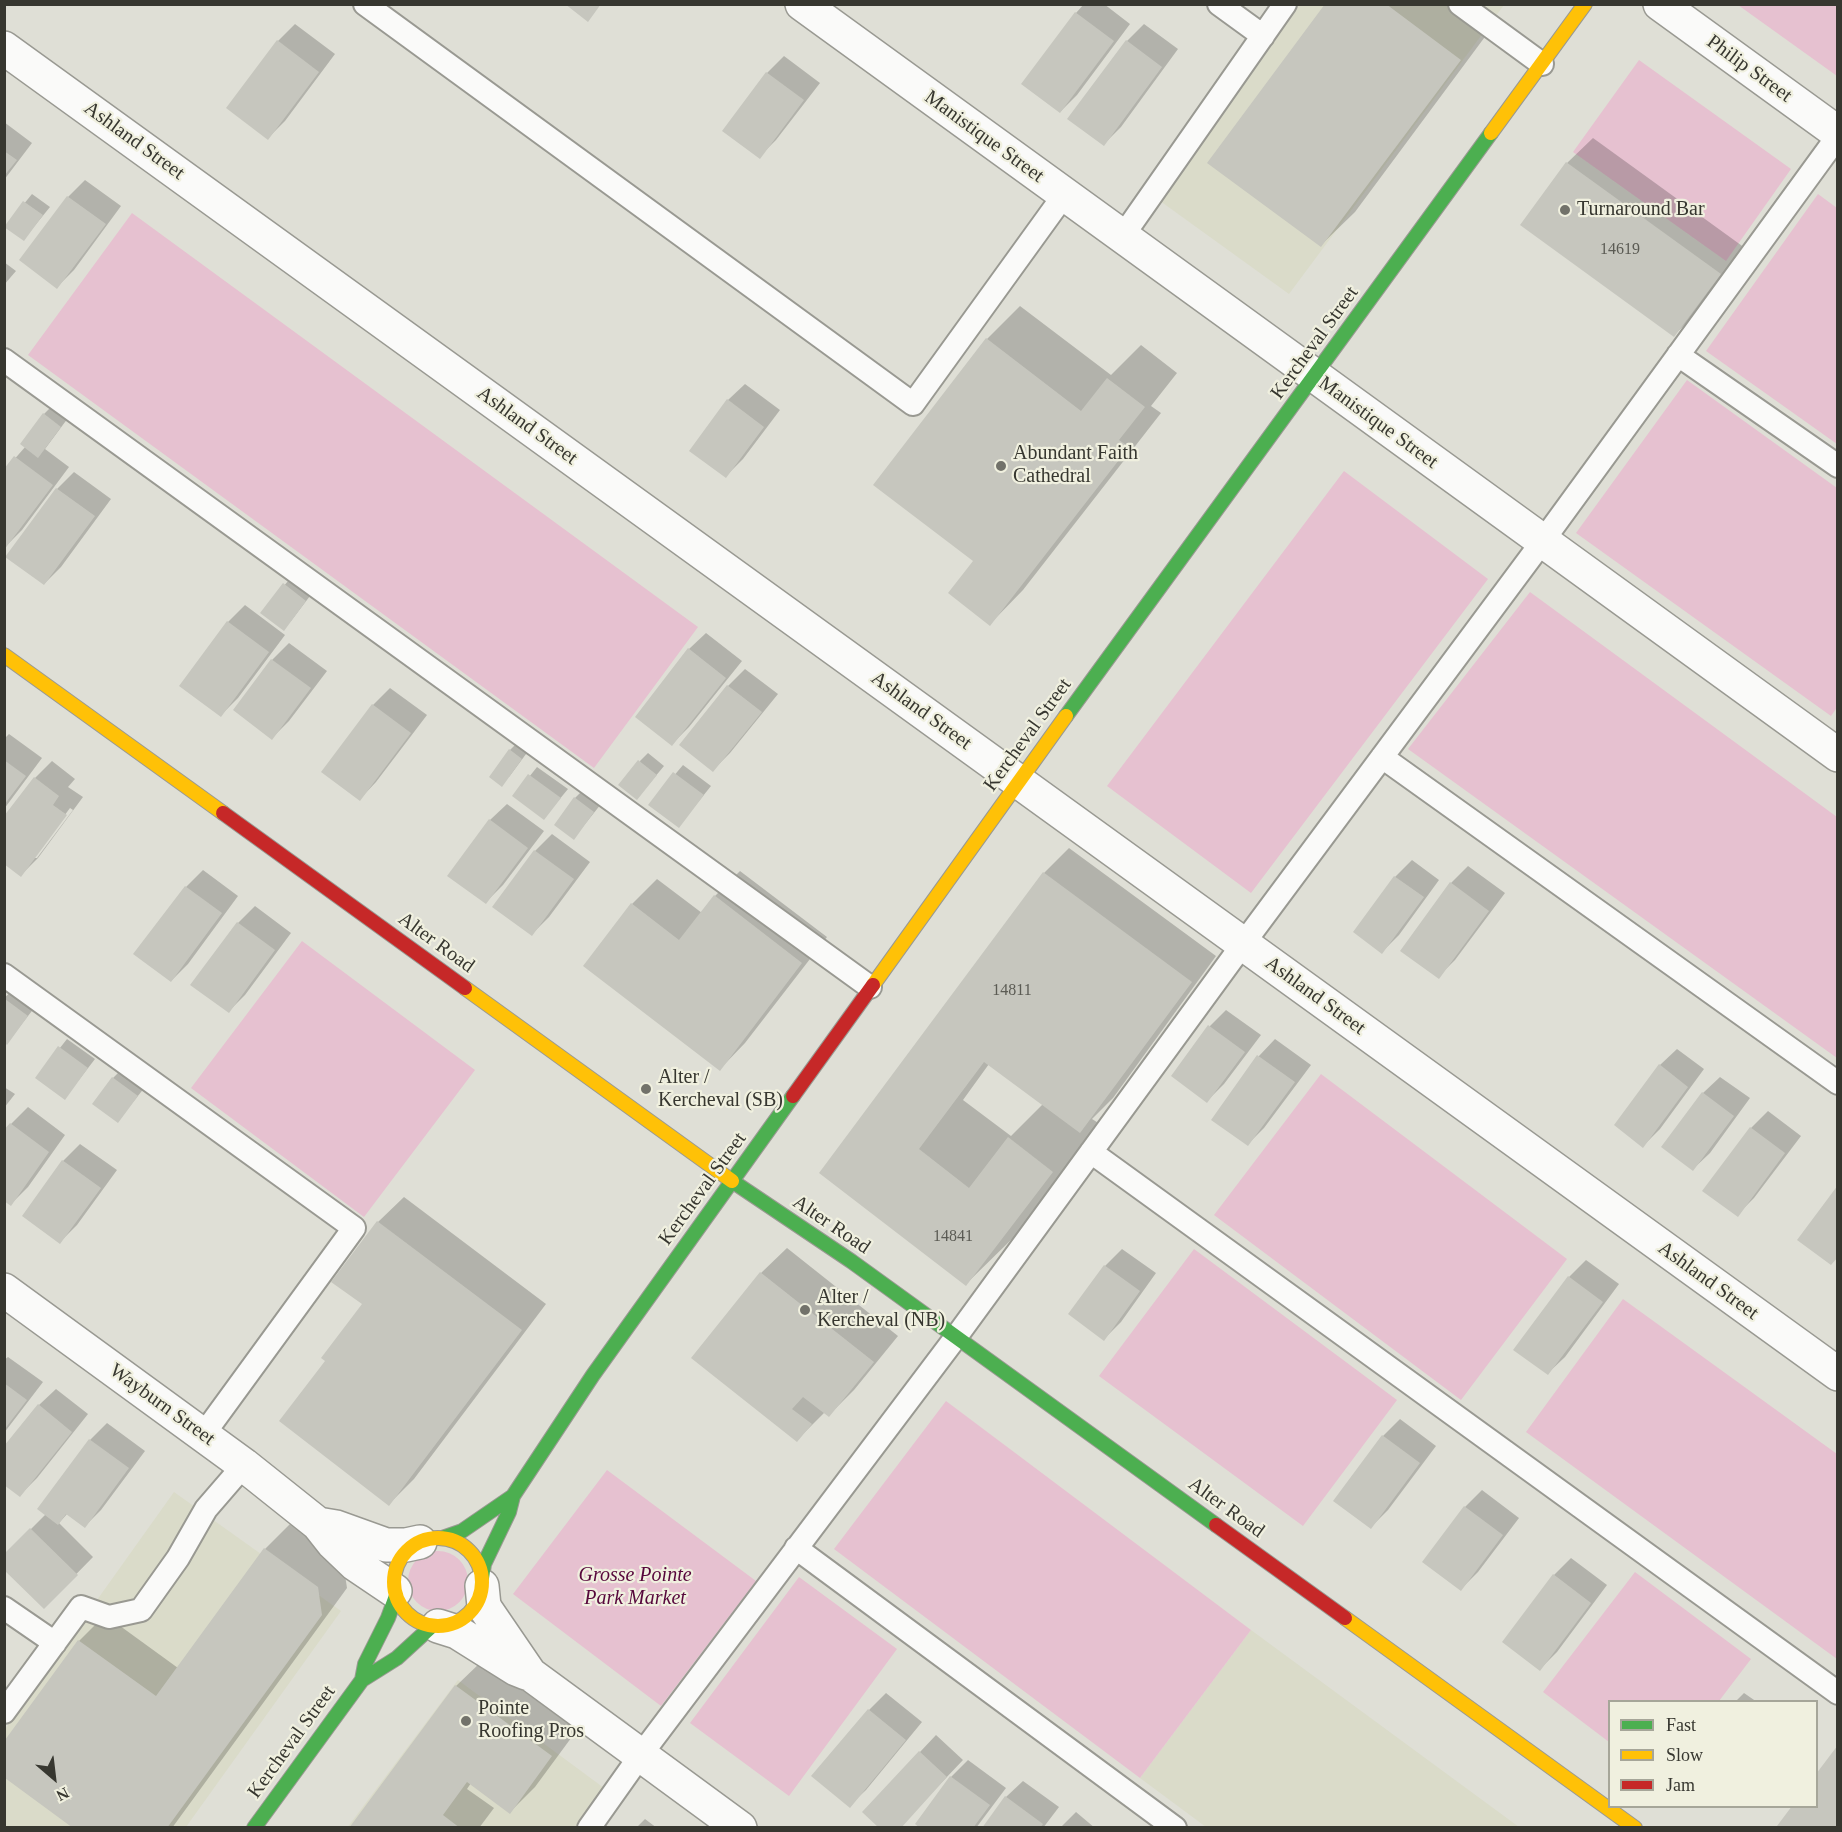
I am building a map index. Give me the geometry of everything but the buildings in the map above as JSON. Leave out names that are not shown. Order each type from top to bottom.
[{"type":"street","name":"Manistique Street","points":[[802,4],[1838,755]]},
{"type":"street","name":"Kercheval Street","points":[[254,1827],[362,1680],[397,1658],[435,1626],[451,1624],[463,1619],[472,1610],[479,1599],[484,1564],[513,1496],[593,1375],[1018,782],[1585,4]]},
{"type":"street","name":"Philip Street","points":[[1660,4],[1838,135]]},
{"type":"street","name":"Ashland Street","points":[[4,48],[1838,1374]]},
{"type":"street","name":"Alter Road","points":[[4,655],[733,1182],[851,1261],[1608,1808]]},
{"type":"street","name":"Wayburn Street","points":[[4,1290],[244,1466],[318,1524],[333,1543],[355,1564],[395,1593]]},
{"type":"street","name":"Kercheval Street","points":[[362,1680],[365,1664],[388,1618],[395,1593],[394,1579],[401,1557],[409,1548],[462,1531],[513,1496]]},
{"type":"street","name":"Wayburn Street","points":[[318,1524],[336,1527],[386,1545],[406,1545],[431,1540]]},
{"type":"street","points":[[431,1540],[457,1542],[470,1551],[478,1564],[484,1606],[530,1674]]},
{"type":"street","points":[[395,1593],[401,1606],[410,1616],[420,1622],[457,1632],[516,1669],[530,1674],[740,1827]]},
{"type":"street","name":"Alter Road","points":[[1609,1808],[1635,1827]]},
{"type":"lane","points":[[364,4],[913,404],[1064,195]]},
{"type":"lane","points":[[1219,4],[1263,36]]},
{"type":"lane","points":[[1122,237],[1285,4]]},
{"type":"lane","points":[[1460,4],[1542,64]]},
{"type":"lane","points":[[589,1827],[956,1337],[1243,944],[1542,542],[1838,135]]},
{"type":"lane","points":[[1678,356],[1838,466]]},
{"type":"lane","points":[[4,360],[870,987]]},
{"type":"lane","points":[[1382,757],[1838,1083]]},
{"type":"lane","points":[[4,975],[354,1228],[203,1435]]},
{"type":"lane","points":[[1091,1152],[1838,1693]]},
{"type":"lane","points":[[4,1712],[81,1607],[109,1617],[141,1610],[178,1558],[206,1509],[244,1466]]},
{"type":"lane","points":[[796,1548],[1175,1827]]},
{"type":"lane","points":[[4,1608],[55,1643]]},
{"type":"shaded area","points":[[1285,5],[1504,5],[1289,294],[1149,193]]},
{"type":"shaded area","points":[[174,1492],[341,1611],[186,1827],[5,1828],[5,1729]]},
{"type":"shaded area","points":[[1251,1630],[1519,1827],[1206,1827],[1140,1778]]},
{"type":"shaded area","points":[[458,1680],[604,1788],[575,1827],[347,1828]]},
{"type":"green space","points":[[1738,5],[1837,5],[1837,76]]},
{"type":"green space","points":[[1639,60],[1791,169],[1726,261],[1573,152]]},
{"type":"green space","points":[[1818,194],[1837,208],[1837,444],[1706,351]]},
{"type":"green space","points":[[132,213],[698,627],[594,768],[28,355]]},
{"type":"green space","points":[[1687,380],[1837,488],[1838,706],[1831,716],[1576,533]]},
{"type":"green space","points":[[1344,471],[1488,579],[1251,893],[1107,786]]},
{"type":"green space","points":[[1530,592],[1837,817],[1837,1058],[1408,749]]},
{"type":"green space","points":[[302,941],[475,1070],[364,1217],[191,1088]]},
{"type":"green space","points":[[1321,1074],[1567,1259],[1461,1400],[1214,1215]]},
{"type":"green space","points":[[1194,1249],[1397,1400],[1303,1526],[1099,1376]]},
{"type":"green space","points":[[1623,1299],[1837,1454],[1837,1659],[1526,1432]]},
{"type":"green space","points":[[946,1401],[1251,1630],[1140,1778],[834,1549]]},
{"type":"green space","name":"Grosse Pointe Park Market","points":[[607,1470],[756,1581],[661,1706],[513,1594]]},
{"type":"green space","points":[[438,1551],[455,1556],[463,1564],[468,1581],[463,1598],[455,1606],[438,1611],[421,1606],[413,1598],[408,1581],[413,1564],[421,1556]]},
{"type":"green space","points":[[1635,1572],[1751,1659],[1720,1700],[1608,1700],[1608,1741],[1543,1692]]},
{"type":"green space","points":[[799,1577],[897,1649],[789,1796],[690,1723]]},
{"type":"traffic: fast","points":[[1066,716],[1491,133]]},
{"type":"traffic: fast","points":[[482,1578],[484,1564],[509,1512],[513,1496],[593,1375],[793,1096]]},
{"type":"traffic: fast","points":[[732,1181],[851,1261],[1216,1525]]},
{"type":"traffic: fast","points":[[442,1538],[462,1531],[513,1496]]},
{"type":"traffic: fast","points":[[362,1680],[365,1664],[388,1618],[396,1596]]},
{"type":"traffic: fast","points":[[254,1828],[362,1680],[397,1658],[432,1626]]},
{"type":"traffic: slow","points":[[1491,133],[1585,4]]},
{"type":"traffic: slow","points":[[4,655],[223,813]]},
{"type":"traffic: slow","points":[[873,985],[1066,716]]},
{"type":"traffic: slow","points":[[465,988],[732,1181]]},
{"type":"traffic: slow","points":[[438,1538],[455,1541],[469,1551],[479,1565],[482,1582],[479,1599],[469,1613],[455,1623],[438,1626],[421,1623],[407,1613],[397,1599],[394,1582],[397,1565],[407,1551],[421,1541],[438,1538]]},
{"type":"traffic: slow","points":[[1345,1618],[1635,1828]]},
{"type":"traffic: jam","points":[[223,813],[465,988]]},
{"type":"traffic: jam","points":[[793,1096],[873,985]]},
{"type":"traffic: jam","points":[[1216,1525],[1345,1618]]},
{"type":"place","name":"Turnaround Bar","points":[[1565,210]]},
{"type":"place","name":"Abundant Faith Cathedral","points":[[1001,466]]},
{"type":"place","name":"Alter / Kercheval (SB)","points":[[646,1089]]},
{"type":"place","name":"Alter / Kercheval (NB)","points":[[805,1310]]},
{"type":"place","name":"Pointe Roofing Pros","points":[[466,1721]]}]
